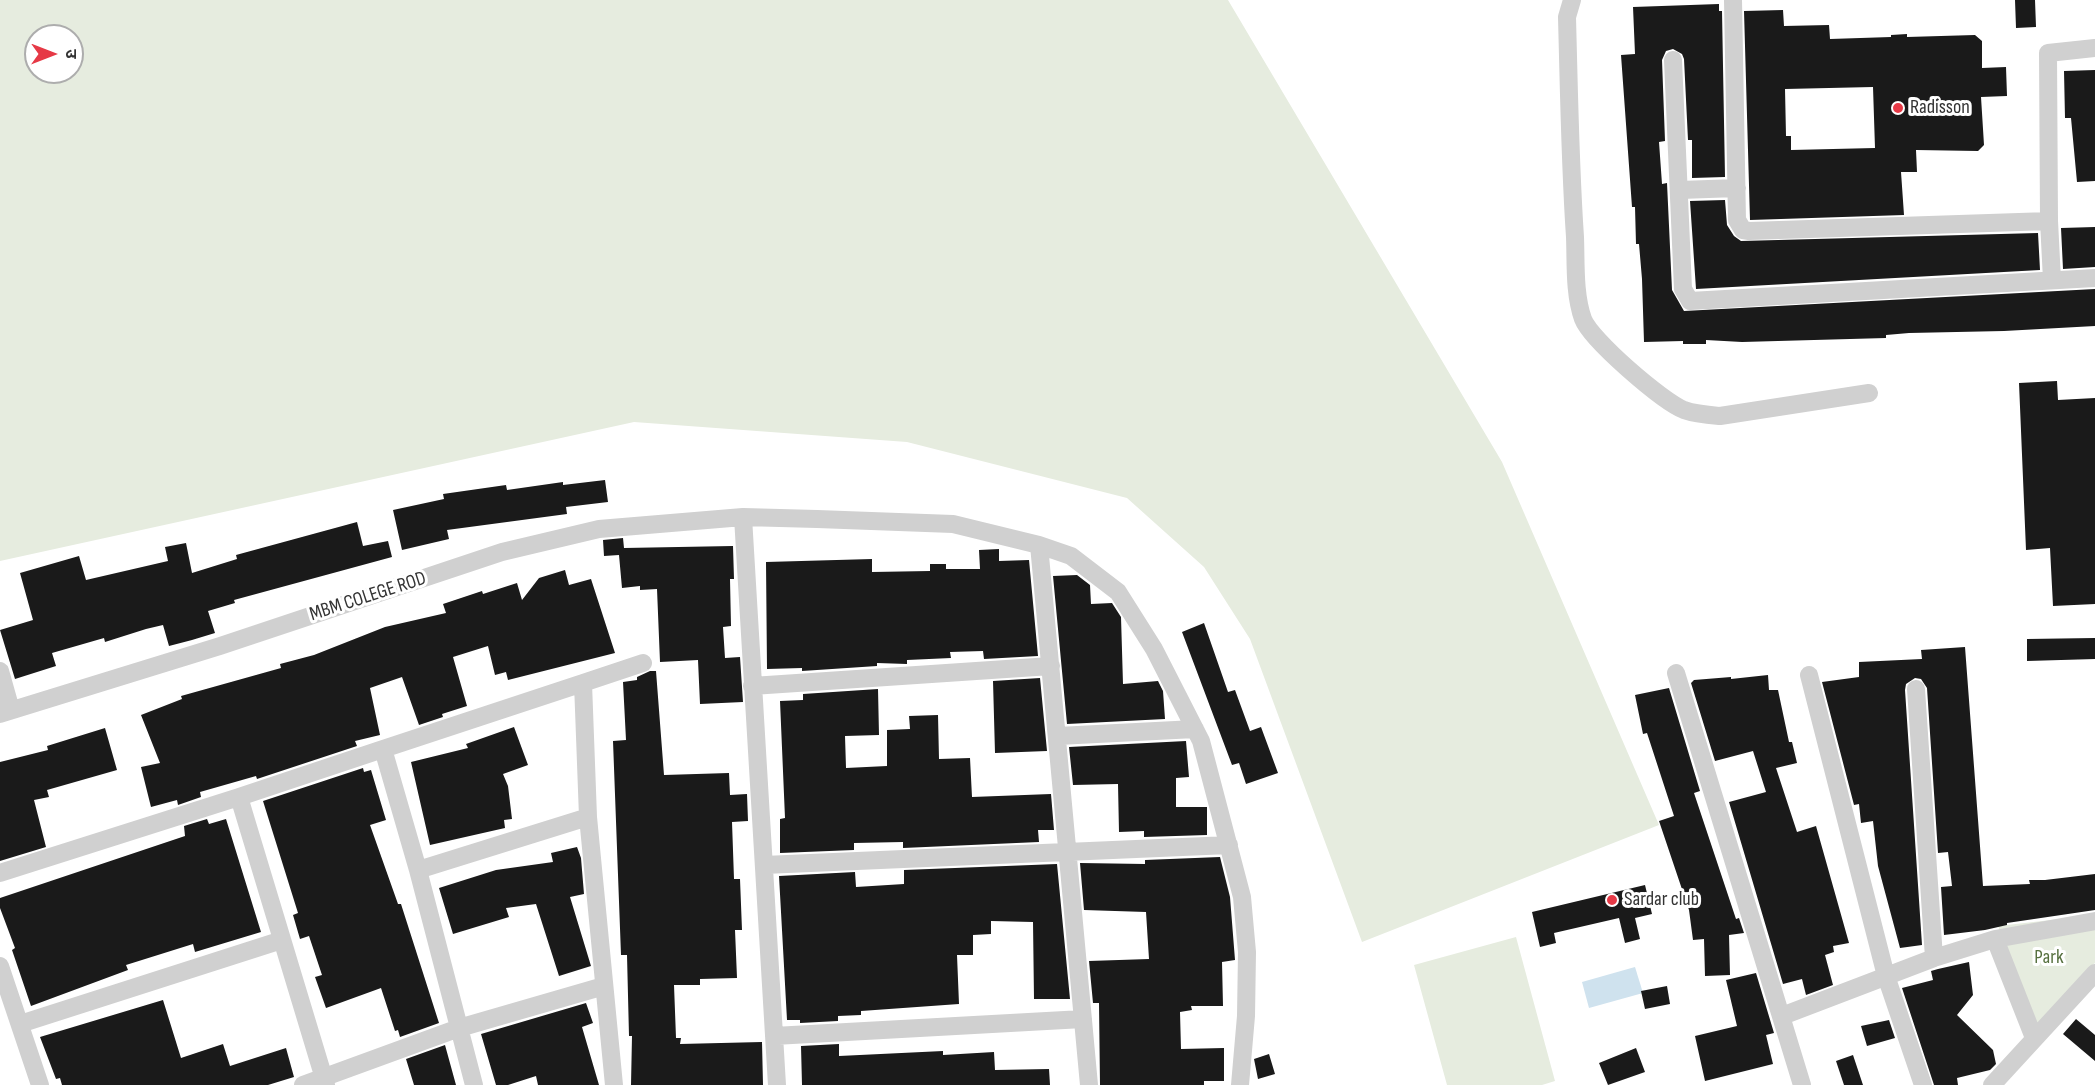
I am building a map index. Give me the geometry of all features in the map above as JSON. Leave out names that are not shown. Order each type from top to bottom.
[{"type":"street","points":[[1572,0],[1567,17],[1578,288],[1583,318],[1595,338],[1683,410],[1702,414],[1720,416],[1869,393]]},
{"type":"street","points":[[1733,0],[1737,220],[1743,230],[2049,221]]},
{"type":"street","points":[[2052,280],[2049,221],[2048,53],[2095,48]]},
{"type":"street","points":[[1673,60],[1683,289],[1690,301],[2095,278]]},
{"type":"street","points":[[1680,190],[1737,188]]},
{"type":"street","points":[[743,517],[777,1085]]},
{"type":"street","name":"MBM COLEGE ROD","points":[[5,712],[220,646],[502,552],[598,529],[743,517],[953,524],[1039,545],[1071,556],[1118,592],[1154,649],[1201,741],[1242,897],[1247,952],[1246,1016],[1240,1085]]},
{"type":"street","points":[[1039,545],[1089,1085]]},
{"type":"street","points":[[0,873],[643,663]]},
{"type":"street","points":[[752,686],[1051,666]]},
{"type":"street","points":[[0,671],[5,712]]},
{"type":"street","points":[[1676,673],[1802,1085]]},
{"type":"street","points":[[1809,675],[1886,976],[1923,1085]]},
{"type":"street","points":[[583,683],[588,817],[614,1085]]},
{"type":"street","points":[[1916,689],[1934,958]]},
{"type":"street","points":[[1058,736],[1196,729]]},
{"type":"street","points":[[383,749],[418,870],[474,1085]]},
{"type":"street","points":[[239,796],[325,1082]]},
{"type":"street","points":[[418,870],[588,817]]},
{"type":"street","points":[[764,865],[1229,845]]},
{"type":"street","points":[[1782,1016],[1934,958],[1995,939],[2095,921]]},
{"type":"street","points":[[1995,939],[2034,1038]]},
{"type":"street","points":[[20,1024],[282,940]]},
{"type":"street","points":[[0,966],[40,1085]]},
{"type":"street","points":[[1992,1085],[2095,973]]},
{"type":"street","points":[[303,1085],[325,1082],[459,1028],[604,986]]},
{"type":"street","points":[[774,1036],[1083,1019]]},
{"type":"green space","points":[[0,0],[1228,0],[1502,462],[1659,825],[1362,942],[1250,639],[1204,567],[1127,498],[907,442],[634,422],[0,561]]},
{"type":"green space","name":"Park","points":[[2095,915],[2095,963],[2035,1028],[1998,926]]},
{"type":"green space","points":[[1516,937],[1555,1081],[1542,1085],[1447,1085],[1414,965]]},
{"type":"water","points":[[1635,967],[1643,993],[1589,1008],[1582,982]]},
{"type":"building","points":[[2015,0],[2035,0],[2036,27],[2016,28]]},
{"type":"building","points":[[1719,4],[1719,11],[1722,11],[1725,177],[1692,178],[1692,140],[1688,140],[1684,59],[1682,54],[1673,49],[1666,51],[1662,60],[1665,141],[1659,142],[1662,184],[1667,183],[1672,290],[1684,311],[2095,289],[2095,326],[1909,333],[1886,335],[1886,338],[1742,342],[1706,340],[1706,344],[1683,344],[1683,341],[1644,342],[1642,279],[1639,244],[1636,244],[1635,207],[1632,207],[1621,55],[1635,54],[1633,7]]},
{"type":"building","points":[[1783,10],[1784,26],[1829,25],[1830,39],[1891,37],[1891,35],[1907,34],[1907,37],[1975,35],[1982,41],[1982,68],[2006,67],[2007,96],[1981,97],[1984,145],[1978,151],[1916,150],[1917,172],[1901,172],[1904,215],[1750,220],[1744,11]],"holes":[[[1873,87],[1875,148],[1791,150],[1791,136],[1786,136],[1785,89]]]},
{"type":"building","points":[[2095,70],[2095,181],[2077,182],[2071,118],[2065,118],[2064,71]]},
{"type":"building","points":[[1725,200],[1727,225],[1734,236],[1741,241],[2038,233],[2040,270],[1696,289],[1690,201]]},
{"type":"building","points":[[2095,227],[2095,267],[2063,269],[2061,228]]},
{"type":"building","points":[[2057,381],[2058,400],[2095,398],[2095,604],[2053,606],[2050,548],[2026,550],[2019,383]]},
{"type":"building","points":[[605,480],[608,502],[566,507],[567,514],[447,530],[449,539],[402,550],[393,510],[444,499],[443,494],[506,485],[507,490],[563,482],[563,485]]},
{"type":"building","points":[[357,522],[363,546],[388,541],[392,557],[234,600],[235,603],[208,611],[215,633],[169,646],[163,625],[105,642],[104,638],[52,653],[56,666],[15,679],[0,630],[33,620],[20,573],[79,556],[86,580],[168,561],[165,547],[186,543],[192,573],[237,559],[236,555]]},
{"type":"building","points":[[623,538],[624,548],[733,546],[734,579],[730,579],[731,626],[723,627],[725,658],[740,657],[743,702],[700,704],[698,660],[660,662],[657,589],[640,590],[640,586],[622,588],[619,555],[604,556],[603,540]]},
{"type":"building","points":[[999,549],[999,561],[1029,560],[1038,656],[984,659],[983,651],[950,652],[951,658],[907,660],[907,664],[877,663],[877,666],[802,671],[802,668],[767,669],[766,562],[872,559],[872,572],[930,571],[930,564],[946,564],[946,569],[980,569],[979,550]]},
{"type":"building","points":[[565,570],[569,585],[591,579],[615,653],[508,680],[506,672],[495,675],[488,646],[453,657],[467,706],[419,725],[402,677],[370,688],[380,735],[355,741],[357,746],[257,779],[256,776],[200,792],[201,797],[178,805],[177,800],[151,807],[141,767],[160,763],[141,715],[182,699],[181,696],[281,668],[280,664],[314,655],[385,627],[446,613],[443,604],[482,591],[483,594],[517,583],[522,600],[539,578]]},
{"type":"building","points":[[1077,575],[1090,585],[1091,604],[1112,603],[1121,617],[1123,684],[1158,681],[1163,691],[1165,719],[1067,724],[1053,576]]},
{"type":"building","points":[[1204,623],[1228,692],[1235,690],[1250,731],[1261,727],[1278,773],[1246,784],[1239,763],[1232,765],[1182,632]]},
{"type":"building","points":[[2095,638],[2095,659],[2027,661],[2027,639]]},
{"type":"building","points":[[1965,647],[1983,886],[2030,884],[2029,880],[2095,874],[2095,910],[1944,935],[1941,887],[1952,886],[1948,852],[1938,853],[1927,688],[1921,679],[1915,678],[1906,684],[1905,690],[1922,945],[1900,948],[1878,866],[1873,821],[1861,823],[1859,804],[1854,805],[1822,682],[1859,677],[1859,662],[1922,659],[1921,650]]},
{"type":"building","points":[[650,671],[656,671],[664,775],[729,773],[730,795],[747,794],[748,821],[732,822],[734,879],[740,879],[742,930],[735,930],[737,978],[700,979],[700,985],[674,985],[676,1038],[681,1038],[680,1044],[762,1042],[763,1085],[631,1085],[632,1036],[629,1036],[627,955],[621,955],[613,741],[626,740],[623,682],[637,680],[637,677]]},
{"type":"building","points":[[1768,675],[1769,690],[1778,690],[1789,742],[1792,742],[1797,763],[1776,768],[1797,832],[1816,826],[1849,943],[1833,946],[1834,952],[1825,955],[1833,985],[1806,995],[1802,979],[1783,984],[1729,802],[1766,792],[1753,751],[1715,761],[1691,683],[1694,680]]},
{"type":"building","points":[[1040,678],[1047,751],[995,753],[993,681]]},
{"type":"building","points":[[1669,688],[1700,791],[1694,793],[1736,919],[1739,918],[1744,933],[1729,935],[1730,975],[1705,976],[1704,939],[1693,940],[1689,910],[1659,821],[1674,816],[1647,733],[1643,734],[1635,695]]},
{"type":"building","points":[[878,689],[879,735],[845,736],[846,768],[887,766],[887,730],[910,729],[909,716],[938,715],[939,759],[970,758],[972,797],[1051,794],[1054,830],[1038,830],[1039,842],[903,848],[903,842],[854,843],[854,850],[780,853],[780,819],[785,818],[780,701],[803,700],[803,694]]},
{"type":"building","points":[[514,727],[528,765],[503,774],[508,786],[512,819],[504,820],[505,828],[430,845],[411,762],[468,748],[466,744]]},
{"type":"building","points":[[105,728],[117,770],[47,790],[49,797],[34,800],[46,847],[0,861],[0,762],[48,750],[47,746]]},
{"type":"building","points":[[1186,741],[1189,777],[1176,778],[1176,807],[1207,807],[1207,835],[1144,837],[1144,831],[1119,832],[1118,784],[1073,785],[1069,747]]},
{"type":"building","points":[[363,768],[364,772],[371,770],[386,820],[370,825],[398,904],[401,904],[439,1023],[400,1037],[398,1030],[395,1031],[381,988],[326,1008],[315,977],[322,975],[309,936],[300,939],[293,915],[298,913],[263,801]]},
{"type":"building","points":[[207,819],[209,824],[226,819],[261,932],[195,952],[193,944],[126,965],[128,970],[31,1006],[12,950],[15,948],[0,908],[0,898],[185,836],[184,826]]},
{"type":"building","points":[[577,847],[581,858],[584,894],[570,897],[591,966],[559,976],[536,904],[506,908],[509,917],[453,934],[439,888],[496,870],[553,862],[551,853]]},
{"type":"building","points":[[1220,857],[1230,897],[1235,960],[1222,962],[1223,1006],[1191,1006],[1192,1010],[1180,1012],[1181,1049],[1224,1048],[1224,1081],[1204,1081],[1204,1085],[1100,1085],[1099,1003],[1093,1003],[1089,961],[1149,959],[1146,912],[1084,910],[1080,863],[1145,864],[1145,860]]},
{"type":"building","points":[[1057,864],[1070,999],[1034,999],[1033,922],[991,921],[991,934],[973,935],[973,955],[957,955],[959,1004],[861,1011],[861,1015],[838,1016],[838,1021],[800,1023],[800,1020],[787,1020],[779,876],[855,872],[856,887],[904,884],[904,870]]},
{"type":"building","points":[[1645,885],[1652,914],[1635,918],[1640,939],[1625,943],[1619,918],[1554,933],[1556,943],[1540,947],[1532,912]]},
{"type":"building","points":[[1969,962],[1973,995],[1957,1015],[1993,1050],[1996,1064],[1990,1070],[1957,1078],[1958,1085],[1934,1085],[1902,988],[1933,980],[1931,971]]},
{"type":"building","points":[[1756,973],[1774,1033],[1766,1035],[1773,1064],[1705,1081],[1695,1036],[1737,1026],[1726,980]]},
{"type":"building","points":[[1667,986],[1670,1004],[1645,1009],[1641,991]]},
{"type":"building","points":[[163,1000],[181,1058],[223,1044],[230,1066],[286,1048],[294,1077],[268,1085],[62,1085],[60,1078],[56,1079],[40,1037]]},
{"type":"building","points":[[586,1003],[593,1023],[582,1027],[599,1085],[538,1085],[536,1076],[508,1085],[496,1085],[481,1034]]},
{"type":"building","points":[[2076,1019],[2095,1035],[2095,1061],[2063,1034]]},
{"type":"building","points":[[1889,1020],[1895,1038],[1867,1046],[1861,1026]]},
{"type":"building","points":[[839,1044],[839,1056],[943,1051],[943,1055],[994,1052],[995,1070],[1049,1069],[1050,1085],[802,1085],[801,1046]]},
{"type":"building","points":[[445,1045],[456,1085],[414,1085],[406,1059]]},
{"type":"building","points":[[1636,1048],[1645,1072],[1608,1085],[1599,1063]]},
{"type":"building","points":[[1269,1054],[1275,1074],[1258,1079],[1254,1059]]},
{"type":"building","points":[[1853,1055],[1863,1085],[1844,1085],[1836,1061]]},
{"type":"place","name":"Radisson","points":[[1898,108]]},
{"type":"place","name":"Sardar club","points":[[1612,900]]}]
